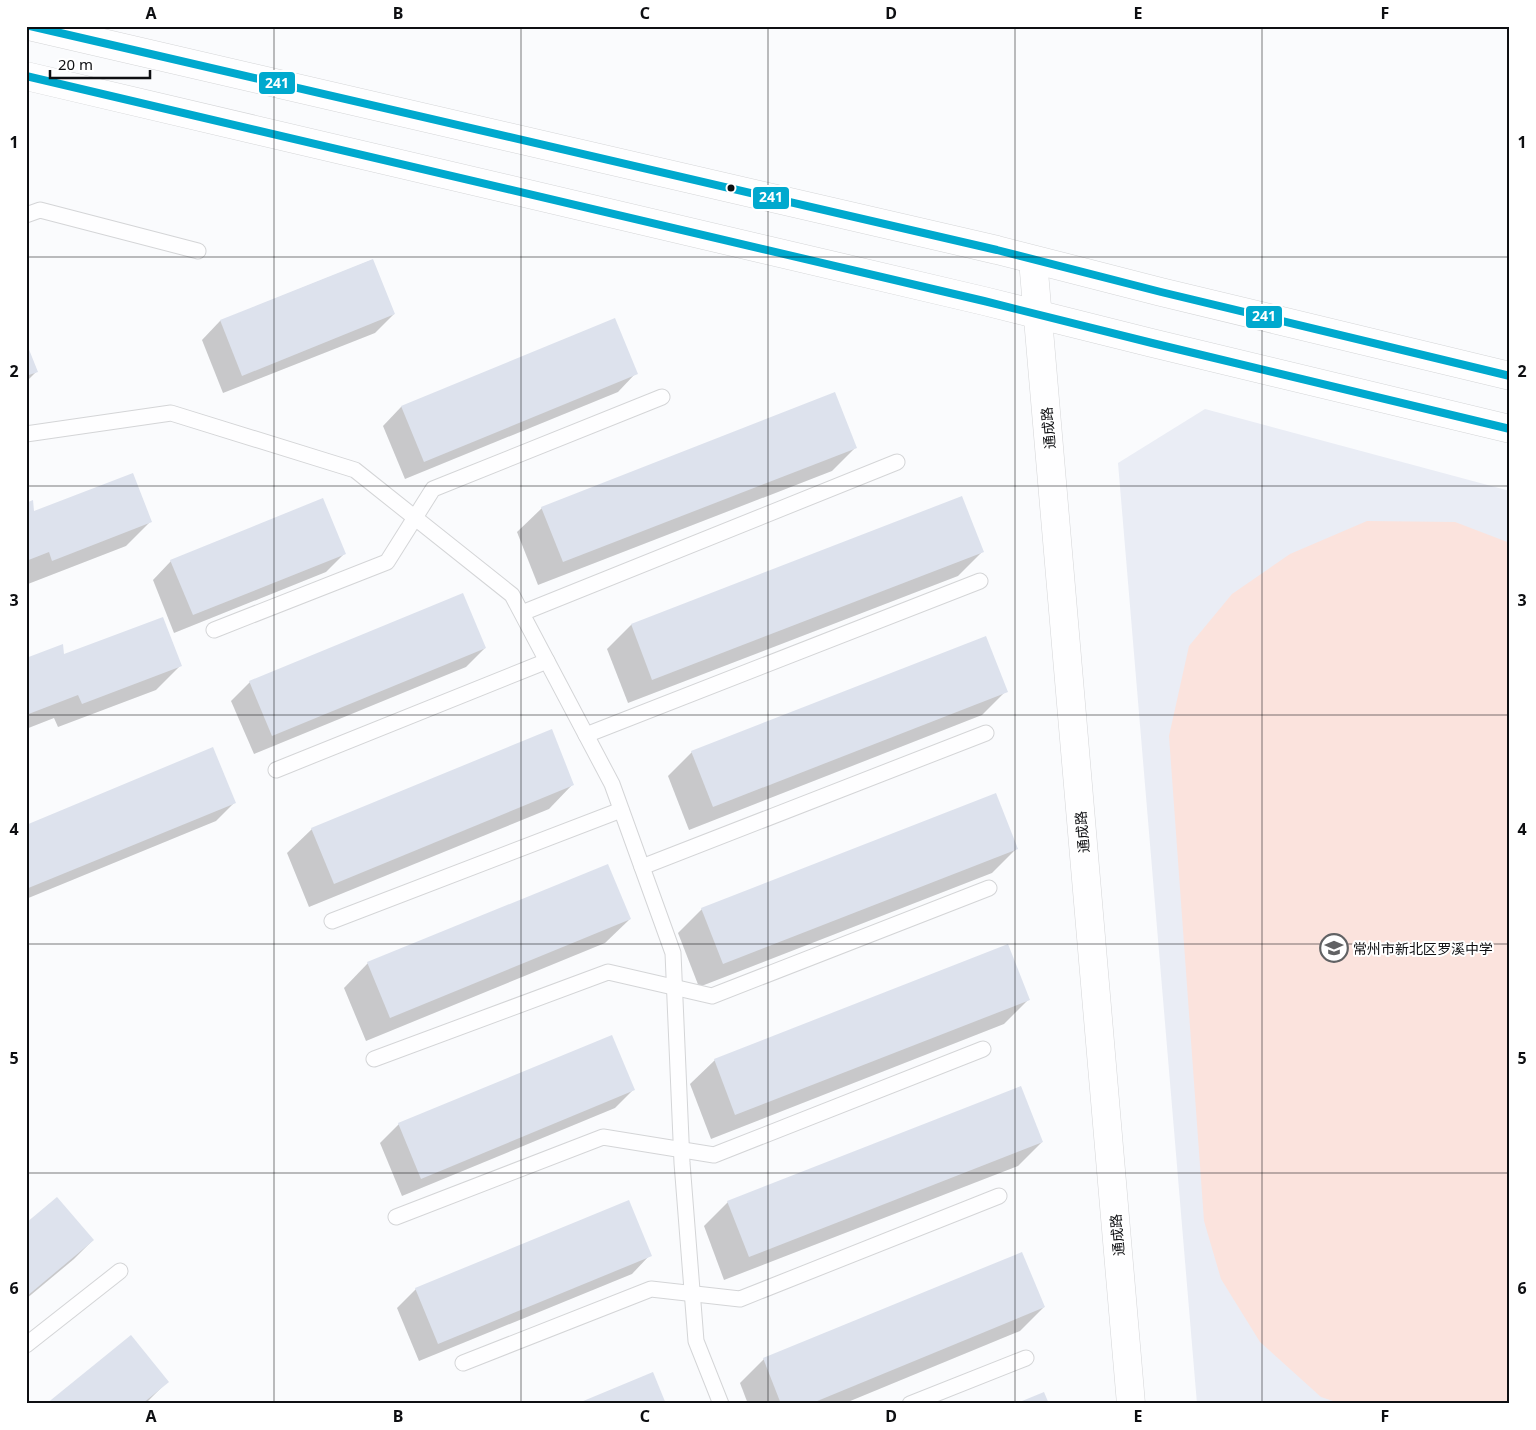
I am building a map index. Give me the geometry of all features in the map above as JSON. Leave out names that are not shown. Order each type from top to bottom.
[{"type":"street","points":[[29,26],[997,250],[1510,376]]},
{"type":"street","points":[[26,76],[984,301],[1510,429]]},
{"type":"street","name":"通成路","points":[[1033,260],[1131,1404]]},
{"type":"lane","points":[[26,215],[40,210],[198,250]]},
{"type":"lane","points":[[214,630],[387,562],[433,489],[662,397]]},
{"type":"lane","points":[[26,434],[171,413],[355,470],[512,595],[612,784],[673,953],[681,1150],[696,1341],[721,1404]]},
{"type":"lane","points":[[522,613],[897,462]]},
{"type":"lane","points":[[586,735],[980,582]]},
{"type":"lane","points":[[276,770],[547,661]]},
{"type":"lane","points":[[642,867],[986,733]]},
{"type":"lane","points":[[332,921],[621,810]]},
{"type":"lane","points":[[374,1059],[608,972],[712,996],[989,888]]},
{"type":"lane","points":[[396,1217],[604,1137],[714,1155],[983,1049]]},
{"type":"lane","points":[[462,1363],[651,1289],[740,1299],[999,1196]]},
{"type":"lane","points":[[26,1345],[120,1271]]},
{"type":"lane","points":[[910,1404],[1026,1358]]},
{"type":"shaded area","name":"常州市新北区罗溪中学","points":[[1205,409],[1510,491],[1510,1404],[1197,1404],[1118,463]]},
{"type":"shaded area","name":"常州市新北区罗溪中学","points":[[1367,521],[1455,522],[1510,543],[1510,1404],[1342,1404],[1321,1397],[1260,1342],[1221,1279],[1204,1221],[1169,736],[1189,646],[1232,594],[1290,554]]},
{"type":"building","points":[[373,259],[395,314],[242,376],[220,320]]},
{"type":"building","points":[[615,318],[638,374],[424,462],[401,406]]},
{"type":"building","points":[[26,342],[38,372],[26,376]]},
{"type":"building","points":[[835,392],[857,448],[563,562],[541,507]]},
{"type":"building","points":[[133,473],[152,522],[52,561],[49,552],[26,561],[26,503],[33,500],[34,511]]},
{"type":"building","points":[[962,496],[984,552],[652,680],[631,624]]},
{"type":"building","points":[[323,498],[346,554],[193,615],[170,560]]},
{"type":"building","points":[[463,593],[486,648],[272,736],[249,681]]},
{"type":"building","points":[[163,617],[182,666],[82,704],[78,695],[26,715],[26,658],[63,644],[64,654]]},
{"type":"building","points":[[986,636],[1008,692],[713,807],[691,751]]},
{"type":"building","points":[[552,729],[574,785],[334,884],[311,828]]},
{"type":"building","points":[[213,747],[236,803],[26,889],[26,825]]},
{"type":"building","points":[[996,793],[1018,849],[723,964],[701,908]]},
{"type":"building","points":[[608,864],[631,919],[390,1018],[367,962]]},
{"type":"building","points":[[1008,944],[1030,1000],[735,1115],[714,1059]]},
{"type":"building","points":[[612,1035],[635,1090],[421,1179],[398,1123]]},
{"type":"building","points":[[1021,1086],[1043,1142],[749,1257],[727,1201]]},
{"type":"building","points":[[57,1197],[94,1240],[26,1297],[26,1223]]},
{"type":"building","points":[[629,1200],[652,1256],[438,1344],[415,1288]]},
{"type":"building","points":[[1022,1252],[1045,1307],[810,1404],[781,1404],[763,1358]]},
{"type":"building","points":[[131,1335],[169,1382],[142,1404],[46,1404]]},
{"type":"building","points":[[653,1372],[666,1404],[576,1404]]},
{"type":"building","points":[[1044,1392],[1049,1404],[1015,1404]]},
{"type":"transit line","name":"241","points":[[30,26],[997,250],[1161,292],[1510,376]]},
{"type":"transit line","name":"241","points":[[26,76],[984,301],[1510,429]]},
{"type":"place","name":"常州市新北区罗溪中学","points":[[1334,948]]}]
